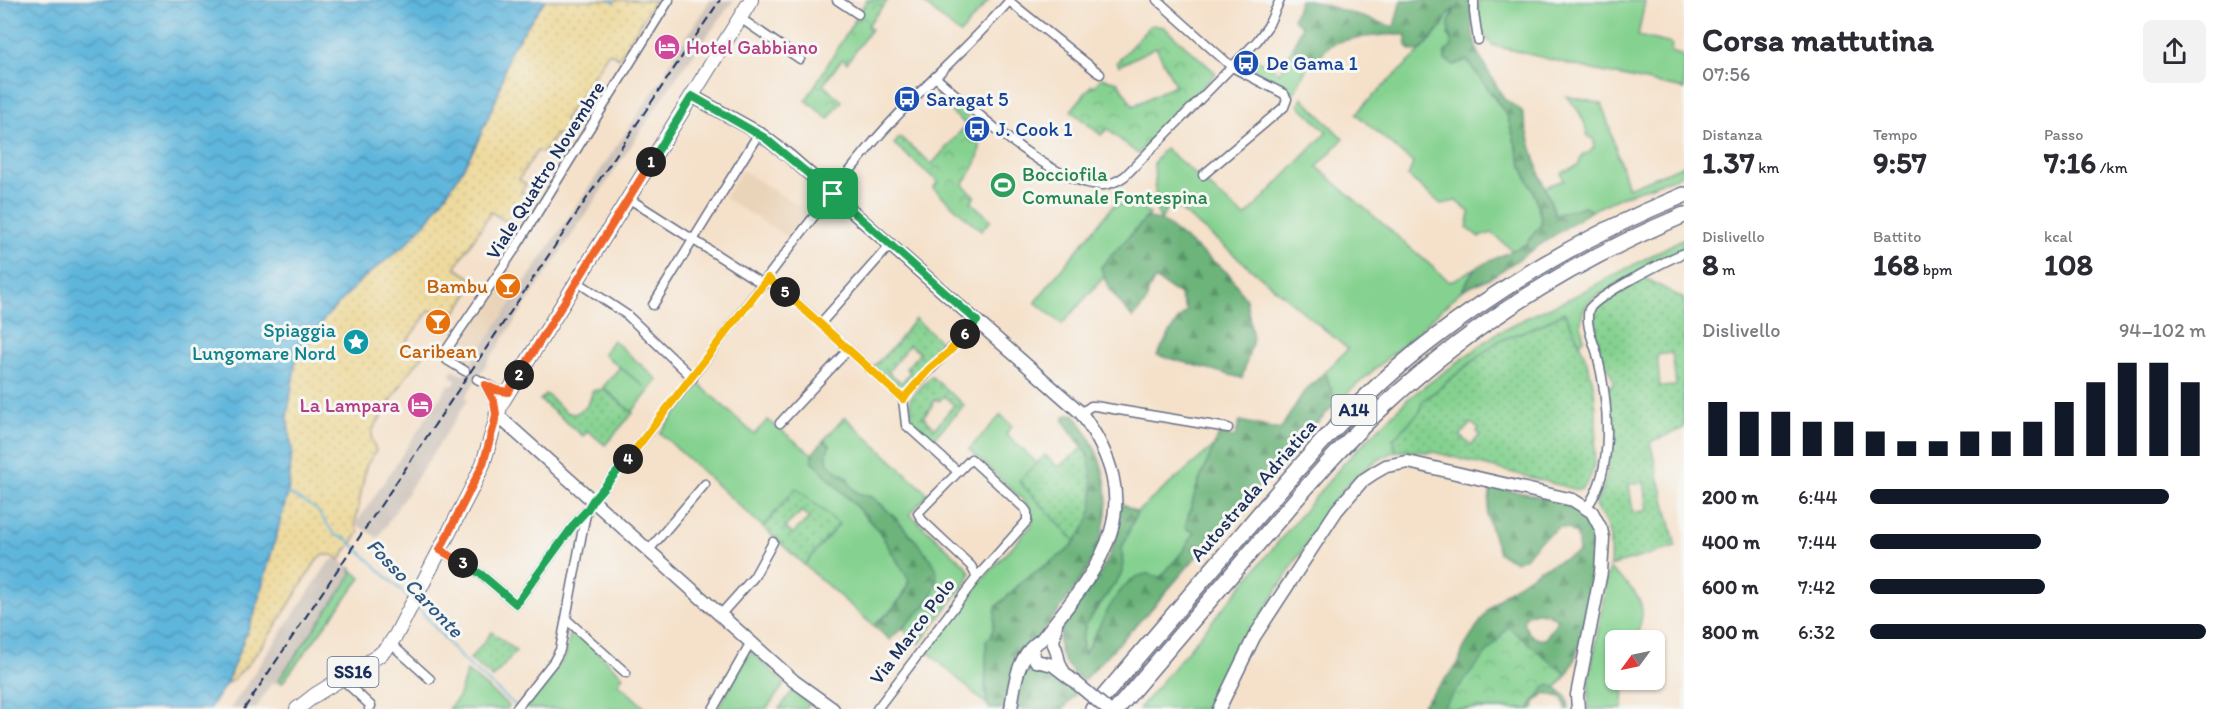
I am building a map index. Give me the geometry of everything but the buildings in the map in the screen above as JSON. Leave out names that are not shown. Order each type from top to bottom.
[{"type":"highway","name":"Autostrada Adriatica","points":[[1093,709],[1299,466],[1399,367],[1460,320],[1541,265],[1621,223],[1684,195]]},
{"type":"highway","name":"Autostrada Adriatica","points":[[1118,709],[1315,477],[1398,393],[1442,356],[1550,281],[1632,237],[1684,215]]},
{"type":"main road","name":"SS16","points":[[297,709],[315,695],[378,656],[401,626],[483,464],[496,414],[508,392],[751,0]]},
{"type":"main road","points":[[692,96],[759,133],[789,156],[1082,413],[1101,442],[1116,486],[1110,535],[1099,561],[1057,620],[1045,652],[1020,666],[1011,709]]},
{"type":"main road","points":[[496,414],[590,505],[649,550],[809,694],[832,709]]},
{"type":"main road","points":[[1219,709],[1254,637],[1337,510],[1362,481],[1386,466],[1408,462],[1573,500],[1592,512],[1601,529],[1603,553],[1577,695],[1578,709]]},
{"type":"main road","points":[[1045,652],[1065,673],[1107,709]]},
{"type":"street","name":"Viale Quattro Novembre","points":[[465,371],[449,361],[445,356],[446,351],[513,252],[669,0]]},
{"type":"street","points":[[837,0],[858,14]]},
{"type":"street","points":[[1157,0],[1232,67],[1284,94],[1287,103],[1203,175]]},
{"type":"street","points":[[935,77],[1020,148],[1075,178],[1102,185],[1113,183],[1125,176],[1232,67],[1262,34],[1280,0]]},
{"type":"street","points":[[1474,0],[1478,40]]},
{"type":"street","points":[[440,550],[482,575],[516,604],[575,523],[693,378],[879,136],[1010,1],[1100,74]]},
{"type":"street","points":[[740,18],[800,59]]},
{"type":"street","points":[[653,306],[759,133]]},
{"type":"street","points":[[628,198],[693,240],[766,281],[820,324],[903,399],[906,425],[957,471]]},
{"type":"street","points":[[820,324],[891,244]]},
{"type":"street","points":[[1587,507],[1592,500],[1603,470],[1608,435],[1603,380],[1589,326],[1589,309],[1592,304],[1605,296],[1684,253]]},
{"type":"street","points":[[576,282],[627,315],[693,378]]},
{"type":"street","points":[[903,399],[977,321]]},
{"type":"street","points":[[780,423],[848,350]]},
{"type":"street","points":[[477,379],[496,390],[508,392]]},
{"type":"street","points":[[485,385],[494,402],[496,414]]},
{"type":"street","points":[[1082,413],[1091,406],[1095,406],[1228,428]]},
{"type":"street","name":"Via Marco Polo","points":[[877,709],[977,577],[1025,524],[1028,516],[1027,512],[973,460],[969,460],[918,513],[922,520],[971,566],[977,577]]},
{"type":"street","points":[[649,550],[705,484]]},
{"type":"street","points":[[519,706],[557,656],[590,505]]},
{"type":"street","points":[[721,614],[754,577],[773,542]]},
{"type":"street","points":[[566,619],[626,673]]},
{"type":"street","points":[[713,709],[751,642]]},
{"type":"street","points":[[390,643],[430,679]]},
{"type":"street","points":[[342,679],[371,708]]},
{"type":"shaded area","points":[[710,0],[734,0],[676,78],[483,369],[465,397],[468,400],[378,538],[356,524],[449,384],[453,386],[456,381],[449,375],[453,369],[463,375],[668,71],[666,69]]},
{"type":"shaded area","points":[[742,170],[810,213],[790,238],[724,198]]},
{"type":"shaded area","points":[[508,269],[526,281],[468,367],[449,354],[450,350],[457,350]]},
{"type":"shaded area","points":[[334,559],[340,560],[350,568],[351,576],[276,684],[272,682],[256,709],[230,709],[328,563]]},
{"type":"green space","points":[[867,0],[888,0],[867,26],[871,29],[847,63],[842,59],[823,85],[842,101],[828,119],[806,100]]},
{"type":"green space","points":[[920,0],[989,0],[960,34]]},
{"type":"green space","points":[[1300,0],[1309,0],[1394,27],[1401,0],[1470,0],[1473,34],[1478,54],[1504,99],[1522,111],[1537,167],[1555,215],[1584,206],[1591,211],[1490,278],[1462,290],[1475,268],[1526,244],[1542,223],[1536,198],[1523,169],[1507,115],[1467,60],[1454,65],[1445,60],[1445,52],[1452,47],[1448,26],[1454,9],[1421,50],[1411,51],[1407,46],[1406,35],[1366,37],[1334,44],[1328,47],[1319,59],[1308,65],[1298,58],[1295,48],[1302,26],[1293,19]]},
{"type":"green space","points":[[1479,0],[1645,1],[1638,36],[1672,44],[1671,52],[1684,56],[1684,89],[1593,70],[1492,45],[1480,24]]},
{"type":"green space","points":[[1453,9],[1448,35],[1451,40],[1454,65],[1467,60],[1507,115],[1523,169],[1536,198],[1542,224],[1526,244],[1513,251],[1492,233],[1479,237],[1467,228],[1470,213],[1456,201],[1441,204],[1408,176],[1413,163],[1356,114],[1431,40]]},
{"type":"green space","points":[[1151,25],[1164,27],[1216,73],[1138,154],[1107,129],[1101,135],[1071,111],[1092,85],[1095,86],[1101,78],[1118,82],[1133,106],[1175,85],[1156,47],[1119,66],[1117,62]]},
{"type":"green space","points":[[1296,40],[1297,55],[1308,65],[1294,93],[1249,68],[1247,63],[1253,57],[1280,73]]},
{"type":"green space","points":[[942,91],[968,113],[967,121],[980,130],[978,159],[963,185],[975,196],[971,202],[991,220],[981,231],[933,188],[938,182],[894,144],[900,137],[932,164],[966,125],[936,98]]},
{"type":"green space","points":[[1566,96],[1602,104],[1628,188],[1684,165],[1684,174],[1621,197],[1591,211],[1584,206],[1556,216],[1545,187],[1564,180],[1561,173],[1578,165],[1583,154],[1589,153],[1594,147],[1594,140],[1587,135],[1580,114]]},
{"type":"green space","points":[[1302,97],[1343,139],[1317,167],[1450,282],[1475,268],[1462,290],[1336,403],[1325,372],[1348,349],[1173,204],[1170,203],[1161,220],[1156,209],[1154,162],[1165,148],[1245,217],[1327,132],[1299,105]]},
{"type":"green space","points":[[1133,200],[1150,214],[1101,267],[1104,277],[1062,324],[1035,302],[1112,207]]},
{"type":"green space","points":[[1146,218],[1161,220],[1229,274],[1246,299],[1253,339],[1242,378],[1157,355],[1177,321],[1187,311],[1179,294],[1155,279],[1148,291],[1147,301],[1133,318],[1108,288],[1101,267]]},
{"type":"green space","points":[[1684,238],[1684,250],[1666,257],[1591,299],[1583,313],[1581,327],[1584,339],[1580,343],[1564,312],[1547,322],[1497,342],[1422,402],[1420,412],[1393,439],[1396,451],[1376,461],[1358,474],[1328,510],[1253,630],[1211,709],[1139,709],[1343,464],[1409,398],[1496,334],[1573,297]]},
{"type":"green space","points":[[1645,278],[1684,299],[1684,428],[1650,442],[1676,547],[1610,566],[1609,534],[1595,506],[1609,463],[1608,388],[1613,383],[1596,336],[1595,310],[1603,301]],"holes":[[[1672,353],[1676,386],[1660,387],[1657,355]],[[1644,482],[1648,510],[1633,513],[1629,484]]]},
{"type":"green space","points":[[1564,312],[1581,346],[1592,378],[1596,410],[1594,460],[1591,477],[1585,486],[1580,490],[1574,489],[1434,452],[1396,451],[1393,439],[1420,412],[1422,402],[1497,342],[1547,322]],"holes":[[[1471,423],[1479,429],[1477,432],[1480,435],[1471,445],[1460,436]]]},
{"type":"green space","points":[[915,319],[946,346],[901,392],[873,367],[894,346]],"holes":[[[909,345],[920,353],[906,368],[910,372],[902,383],[888,372]]]},
{"type":"green space","points":[[613,340],[658,380],[632,412],[603,387],[620,367],[603,354]]},
{"type":"green space","points":[[1325,372],[1336,403],[1293,448],[1154,606],[1082,680],[1067,665],[1060,651],[1060,636],[1064,623],[1108,559],[1116,536],[1121,503],[1137,512],[1122,548],[1123,572],[1086,624],[1082,639],[1084,654],[1110,606],[1127,584],[1137,577],[1148,574],[1161,577],[1184,550],[1195,532],[1185,528],[1197,486],[1219,434],[1235,437],[1240,421],[1280,430],[1303,393]]},
{"type":"green space","points":[[931,376],[964,405],[933,439],[912,420],[910,399]],"holes":[[[944,396],[954,405],[935,428],[923,417],[936,399],[939,401]]]},
{"type":"green space","points":[[699,384],[754,434],[768,420],[812,454],[812,460],[879,531],[909,580],[898,602],[878,620],[875,627],[804,565],[838,524],[796,488],[763,527],[660,433]]},
{"type":"green space","points":[[603,389],[633,413],[605,445],[588,431],[583,436],[540,400],[546,394],[566,412],[573,414],[587,406],[592,391]]},
{"type":"green space","points":[[1074,414],[1093,446],[1105,478],[1107,495],[1103,530],[1097,549],[1080,581],[1044,630],[1037,636],[1008,709],[989,709],[986,692],[986,640],[992,636],[996,607],[1025,579],[1066,552],[1082,533],[1088,455],[1064,422],[1064,416]]},
{"type":"green space","points":[[1001,415],[1012,426],[1006,434],[1037,463],[1019,481],[1075,541],[1066,552],[1025,579],[996,607],[992,636],[986,641],[985,690],[988,706],[928,652],[980,582],[1031,526],[1033,518],[1028,505],[969,449]]},
{"type":"green space","points":[[845,417],[928,494],[910,514],[967,567],[970,573],[968,580],[919,644],[903,629],[912,617],[927,605],[937,581],[927,554],[872,497],[858,493],[851,486],[847,477],[834,470],[828,463],[826,453],[830,445],[824,440]]},
{"type":"green space","points":[[824,440],[830,445],[826,457],[829,464],[847,479],[856,492],[879,502],[916,541],[936,568],[936,584],[928,601],[890,640],[875,627],[876,623],[887,615],[906,592],[909,580],[879,531],[812,460],[812,454]]},
{"type":"green space","points":[[1215,445],[1197,486],[1185,528],[1195,532],[1184,550],[1161,577],[1130,580],[1116,598],[1084,654],[1082,639],[1086,624],[1123,572],[1122,548],[1137,512]]},
{"type":"green space","points":[[1083,448],[1090,464],[1093,502],[1086,525],[1075,541],[1019,481],[1045,455],[1058,467]]},
{"type":"green space","points":[[1491,487],[1553,500],[1565,505],[1583,517],[1589,529],[1592,568],[1586,616],[1576,656],[1556,688],[1567,697],[1569,709],[1566,709],[1563,698],[1545,693],[1535,702],[1534,709],[1419,709],[1459,663],[1463,649],[1488,610],[1505,593],[1539,570],[1579,552],[1577,535],[1569,529],[1559,527],[1537,543],[1525,558],[1516,562],[1499,553],[1487,516]],"holes":[[[1537,612],[1547,613],[1558,620],[1545,639],[1534,637],[1526,629],[1523,621],[1527,615]]]},
{"type":"green space","points":[[796,488],[839,524],[804,565],[763,527]],"holes":[[[802,511],[809,518],[792,534],[785,527]]]},
{"type":"green space","points":[[350,568],[361,578],[282,683],[278,681],[351,576]]},
{"type":"green space","points":[[1609,568],[1635,593],[1639,599],[1642,616],[1639,630],[1605,630],[1605,690],[1624,690],[1623,709],[1588,709],[1589,680]]},
{"type":"green space","points":[[1508,627],[1566,674],[1556,688],[1550,684],[1545,686],[1529,709],[1441,709]]},
{"type":"green space","points":[[571,628],[623,676],[618,683],[646,709],[529,709],[526,707],[566,656]]},
{"type":"green space","points":[[492,632],[516,651],[493,678],[470,659]]},
{"type":"green space","points":[[753,653],[785,684],[766,709],[718,709],[748,655]]},
{"type":"green space","points":[[1031,667],[1050,673],[1077,693],[1063,709],[1016,709],[1021,677]]},
{"type":"green space","points":[[467,671],[509,706],[507,709],[448,709],[458,698]]},
{"type":"green space","points":[[793,690],[809,704],[805,709],[779,709]]},
{"type":"sand","name":"Spiaggia Lungomare Nord","points":[[545,0],[655,0],[619,58],[609,52],[564,120],[574,128],[566,140],[556,134],[544,153],[537,151],[519,179],[526,184],[521,192],[529,197],[512,225],[491,212],[455,268],[477,281],[451,319],[437,310],[429,311],[405,343],[423,356],[409,372],[372,431],[376,451],[366,466],[355,524],[359,532],[340,560],[333,555],[322,555],[317,560],[262,646],[237,676],[226,684],[255,612],[288,493],[292,450],[287,418],[296,359],[325,318],[361,280],[405,245],[428,220],[458,177],[476,145],[497,97],[510,51]]},
{"type":"water","points":[[0,0],[545,0],[510,51],[497,97],[476,145],[458,177],[428,220],[405,245],[361,280],[325,318],[296,359],[287,418],[292,450],[288,493],[255,612],[226,684],[209,709],[0,709]]},
{"type":"waterway","name":"Fosso Caronte","points":[[288,493],[316,509],[335,535],[347,539],[410,599]]},
{"type":"waterway","name":"Fosso Caronte","points":[[416,605],[462,659],[515,705]]},
{"type":"railway","points":[[244,709],[720,0]]},
{"type":"place","name":"Hotel Gabbiano","points":[[667,47]]},
{"type":"place","name":"De Gama 1","points":[[1246,63]]},
{"type":"place","name":"Saragat 5","points":[[907,99]]},
{"type":"place","name":"J. Cook 1","points":[[977,129]]},
{"type":"place","name":"Bocciofila Comunale Fontespina","points":[[1003,185]]},
{"type":"place","name":"Bambu","points":[[508,286]]},
{"type":"place","name":"Caribean","points":[[438,322]]},
{"type":"place","name":"Spiaggia Lungomare Nord","points":[[356,342]]},
{"type":"place","name":"La Lampara","points":[[420,405]]},
{"type":"route","points":[[692,96],[759,133],[833,194],[977,321],[903,399],[794,298],[768,278],[693,378],[575,523],[516,604],[482,575],[440,550],[483,464],[494,425],[496,414],[494,402],[485,385],[508,392],[692,96]]}]
